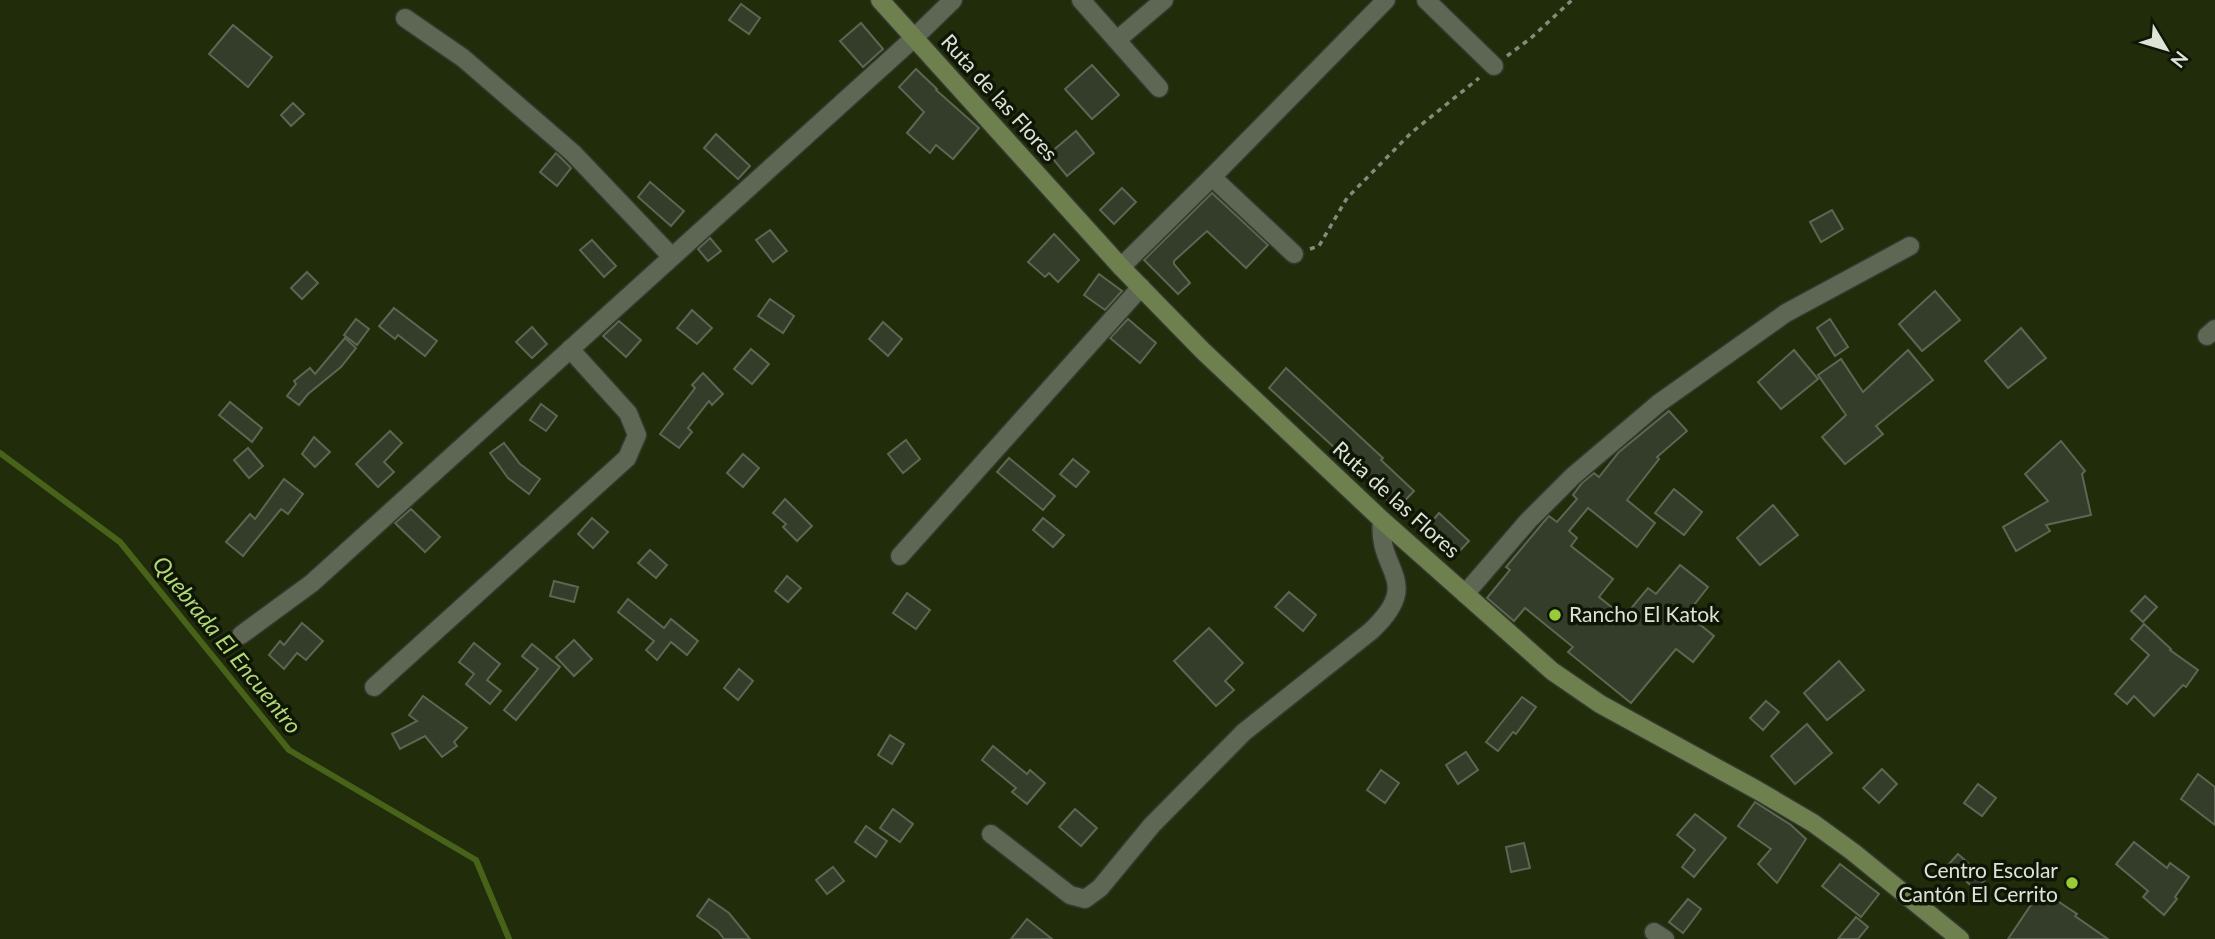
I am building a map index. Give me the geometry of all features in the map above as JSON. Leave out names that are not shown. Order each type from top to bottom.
[{"type":"main road","name":"Ruta de las Flores","points":[[880,0],[1121,267],[1203,351],[1382,520],[1552,671],[1600,704],[1813,823],[1960,939]]},
{"type":"street","points":[[241,635],[312,583],[953,0]]},
{"type":"street","points":[[1081,0],[1159,88]]},
{"type":"street","points":[[1117,40],[1164,0]]},
{"type":"street","points":[[1121,267],[1386,0]]},
{"type":"street","points":[[1426,0],[1494,66]]},
{"type":"street","points":[[405,18],[463,58],[573,153],[672,257]]},
{"type":"street","points":[[1212,177],[1294,254]]},
{"type":"street","points":[[1465,594],[1528,521],[1573,476],[1659,403],[1786,313],[1910,246]]},
{"type":"street","points":[[900,556],[1141,287]]},
{"type":"street","points":[[374,687],[627,458],[637,435],[628,413],[570,349]]},
{"type":"street","points":[[990,834],[1070,895],[1085,899],[1100,888],[1152,825],[1244,732],[1386,617],[1395,600],[1398,582],[1384,548],[1382,520]]},
{"type":"path","points":[[1294,254],[1319,246],[1347,198],[1410,133],[1531,38],[1572,0]]},
{"type":"green space","points":[[0,0],[2215,0],[2215,939],[0,939]]},
{"type":"building","points":[[741,4],[760,18],[749,34],[729,20]]},
{"type":"building","points":[[861,23],[883,49],[863,67],[840,41]]},
{"type":"building","points":[[233,25],[272,57],[248,87],[209,54]]},
{"type":"building","points":[[1092,65],[1119,95],[1092,119],[1065,89]]},
{"type":"building","points":[[916,69],[979,128],[953,159],[936,145],[930,153],[907,133],[924,112],[899,87]]},
{"type":"building","points":[[293,103],[304,114],[291,126],[281,115]]},
{"type":"building","points":[[1076,131],[1094,153],[1067,176],[1049,154]]},
{"type":"building","points":[[716,134],[750,166],[738,179],[704,148]]},
{"type":"building","points":[[556,153],[571,168],[557,186],[540,172]]},
{"type":"building","points":[[650,182],[684,211],[671,226],[638,197]]},
{"type":"building","points":[[1122,188],[1136,202],[1114,224],[1100,210]]},
{"type":"building","points":[[1212,193],[1268,245],[1246,268],[1207,231],[1174,261],[1190,283],[1178,294],[1144,260]]},
{"type":"building","points":[[1832,210],[1843,229],[1821,242],[1810,222]]},
{"type":"building","points":[[770,230],[787,251],[773,262],[756,240]]},
{"type":"building","points":[[1054,234],[1079,260],[1058,282],[1049,273],[1045,277],[1028,262]]},
{"type":"building","points":[[710,238],[721,251],[708,261],[698,249]]},
{"type":"building","points":[[592,240],[616,266],[604,277],[580,250]]},
{"type":"building","points":[[307,272],[318,283],[302,299],[291,288]]},
{"type":"building","points":[[1099,274],[1122,291],[1105,310],[1084,295]]},
{"type":"building","points":[[1935,291],[1960,320],[1922,351],[1899,324]]},
{"type":"building","points":[[770,299],[794,316],[783,333],[758,316]]},
{"type":"building","points":[[394,308],[437,341],[425,356],[398,335],[395,339],[379,326]]},
{"type":"building","points":[[692,310],[712,328],[697,344],[677,328]]},
{"type":"building","points":[[356,319],[369,329],[357,345],[344,335]]},
{"type":"building","points":[[1128,319],[1156,343],[1140,363],[1110,338]]},
{"type":"building","points":[[1830,319],[1848,347],[1835,356],[1817,328]]},
{"type":"building","points":[[619,321],[641,340],[626,357],[603,336]]},
{"type":"building","points":[[883,322],[902,339],[888,356],[869,339]]},
{"type":"building","points":[[532,327],[547,344],[532,358],[516,342]]},
{"type":"building","points":[[2021,328],[2046,358],[2008,388],[1985,361]]},
{"type":"building","points":[[345,338],[356,348],[341,367],[308,394],[299,405],[287,396],[296,384],[294,381],[310,368],[315,374]]},
{"type":"building","points":[[751,349],[769,364],[752,384],[734,369]]},
{"type":"building","points":[[1794,350],[1818,379],[1781,409],[1758,382]]},
{"type":"building","points":[[1908,350],[1933,380],[1876,426],[1883,434],[1845,464],[1822,437],[1846,415],[1818,375],[1841,359],[1863,392]]},
{"type":"building","points":[[1286,368],[1383,458],[1381,460],[1414,491],[1397,509],[1367,483],[1370,480],[1269,388]]},
{"type":"building","points":[[703,373],[723,394],[712,405],[709,401],[688,428],[692,432],[679,448],[660,434],[695,388],[692,385]]},
{"type":"building","points":[[230,402],[262,428],[252,442],[219,415]]},
{"type":"building","points":[[541,404],[557,416],[546,431],[530,420]]},
{"type":"building","points":[[1669,411],[1687,431],[1657,457],[1659,459],[1627,500],[1655,523],[1637,547],[1588,508],[1569,531],[1577,538],[1571,546],[1613,579],[1599,597],[1624,617],[1648,588],[1656,594],[1680,565],[1708,587],[1687,614],[1714,636],[1693,662],[1676,649],[1631,703],[1568,652],[1573,647],[1525,608],[1514,621],[1487,598],[1510,570],[1506,567],[1547,518],[1549,516],[1557,522],[1577,499],[1573,495],[1582,483],[1594,473],[1599,477],[1619,452]]},
{"type":"building","points":[[390,431],[402,443],[384,462],[394,472],[378,487],[356,464]]},
{"type":"building","points":[[314,437],[330,452],[315,467],[302,454]]},
{"type":"building","points":[[906,440],[920,459],[903,473],[888,454]]},
{"type":"building","points":[[2061,441],[2085,471],[2082,474],[2091,515],[2046,525],[2050,531],[2016,551],[2003,527],[2048,501],[2025,474]]},
{"type":"building","points":[[504,443],[520,464],[540,479],[529,494],[508,478],[490,453]]},
{"type":"building","points":[[248,448],[263,466],[249,478],[234,460]]},
{"type":"building","points":[[743,454],[759,468],[743,487],[727,473]]},
{"type":"building","points":[[1009,458],[1055,496],[1043,510],[997,472]]},
{"type":"building","points":[[1073,459],[1089,472],[1076,487],[1060,474]]},
{"type":"building","points":[[284,479],[303,494],[288,514],[281,509],[243,556],[226,542],[250,514],[255,519]]},
{"type":"building","points":[[1674,489],[1702,512],[1684,535],[1655,513]]},
{"type":"building","points":[[785,499],[812,526],[797,541],[783,527],[786,524],[773,513]]},
{"type":"building","points":[[1773,505],[1798,535],[1760,565],[1737,538]]},
{"type":"building","points":[[411,509],[440,537],[425,552],[395,523]]},
{"type":"building","points":[[1439,513],[1469,541],[1452,559],[1422,533]]},
{"type":"building","points":[[592,518],[608,532],[593,548],[578,534]]},
{"type":"building","points":[[1043,518],[1064,535],[1053,547],[1033,530]]},
{"type":"building","points":[[650,550],[667,565],[656,578],[638,563]]},
{"type":"building","points":[[787,576],[801,588],[788,602],[775,591]]},
{"type":"building","points":[[554,581],[578,587],[574,602],[550,596]]},
{"type":"building","points":[[1289,592],[1316,615],[1303,631],[1275,607]]},
{"type":"building","points":[[907,593],[930,610],[916,629],[893,613]]},
{"type":"building","points":[[2145,596],[2157,607],[2143,622],[2131,611]]},
{"type":"building","points":[[628,599],[664,628],[671,619],[698,641],[687,655],[671,642],[657,660],[646,650],[654,641],[618,612]]},
{"type":"building","points":[[302,623],[323,641],[306,660],[297,653],[284,669],[269,655],[280,641],[284,645]]},
{"type":"building","points":[[2144,624],[2170,650],[2198,670],[2186,687],[2183,685],[2154,716],[2134,696],[2127,704],[2115,694],[2149,655],[2131,639]]},
{"type":"building","points":[[1209,628],[1243,663],[1225,681],[1234,690],[1216,706],[1174,661]]},
{"type":"building","points":[[574,640],[592,659],[574,676],[556,657]]},
{"type":"building","points":[[474,643],[500,664],[487,680],[501,691],[490,704],[466,684],[474,674],[459,662]]},
{"type":"building","points":[[532,644],[560,667],[516,720],[504,710],[538,669],[522,656]]},
{"type":"building","points":[[1839,661],[1864,690],[1827,720],[1804,693]]},
{"type":"building","points":[[739,669],[753,681],[738,700],[724,688]]},
{"type":"building","points":[[423,696],[467,728],[454,742],[457,746],[442,757],[425,736],[400,749],[392,734],[417,721],[409,715]]},
{"type":"building","points":[[1522,697],[1536,707],[1516,734],[1513,732],[1498,751],[1486,742]]},
{"type":"building","points":[[1766,701],[1779,712],[1763,730],[1750,718]]},
{"type":"building","points":[[1807,724],[1832,753],[1795,784],[1771,756]]},
{"type":"building","points":[[890,735],[904,744],[892,764],[878,755]]},
{"type":"building","points":[[993,746],[1027,774],[1030,770],[1045,783],[1027,804],[1012,792],[1016,788],[982,760]]},
{"type":"building","points":[[1466,752],[1478,770],[1458,784],[1446,765]]},
{"type":"building","points":[[1882,769],[1897,784],[1879,803],[1863,788]]},
{"type":"building","points":[[1381,770],[1399,783],[1385,803],[1367,790]]},
{"type":"building","points":[[2198,774],[2215,787],[2215,825],[2181,799]]},
{"type":"building","points":[[1978,784],[1996,798],[1982,816],[1964,803]]},
{"type":"building","points":[[1755,802],[1791,825],[1806,839],[1777,883],[1758,864],[1771,849],[1738,826]]},
{"type":"building","points":[[893,809],[913,824],[900,842],[880,828]]},
{"type":"building","points":[[1075,809],[1097,828],[1081,846],[1059,827]]},
{"type":"building","points":[[1695,814],[1726,838],[1694,877],[1682,867],[1695,850],[1677,835]]},
{"type":"building","points":[[866,826],[887,841],[876,857],[855,842]]},
{"type":"building","points":[[2134,842],[2167,868],[2170,863],[2189,877],[2164,915],[2143,897],[2148,891],[2116,864]]},
{"type":"building","points":[[1524,843],[1530,868],[1511,872],[1506,847]]},
{"type":"building","points":[[1958,854],[1986,879],[1976,890],[1948,865]]},
{"type":"building","points":[[1840,864],[1879,894],[1861,917],[1822,886]]},
{"type":"building","points":[[833,867],[844,881],[827,894],[816,880]]},
{"type":"building","points":[[2041,890],[2077,914],[2075,916],[2108,939],[2008,939]]},
{"type":"building","points":[[709,899],[729,913],[750,939],[724,939],[718,931],[697,916]]},
{"type":"building","points":[[1688,899],[1701,909],[1683,933],[1669,922]]},
{"type":"building","points":[[1856,917],[1868,927],[1858,939],[1838,939]]},
{"type":"building","points":[[1027,919],[1052,939],[1011,939]]},
{"type":"waterway","name":"Quebrada El Encuentro","points":[[0,453],[120,542],[289,750],[476,860],[509,939]]},
{"type":"place","name":"Rancho El Katok","points":[[1555,615]]},
{"type":"place","name":"Centro Escolar Cantón El Cerrito","points":[[2072,883]]}]
